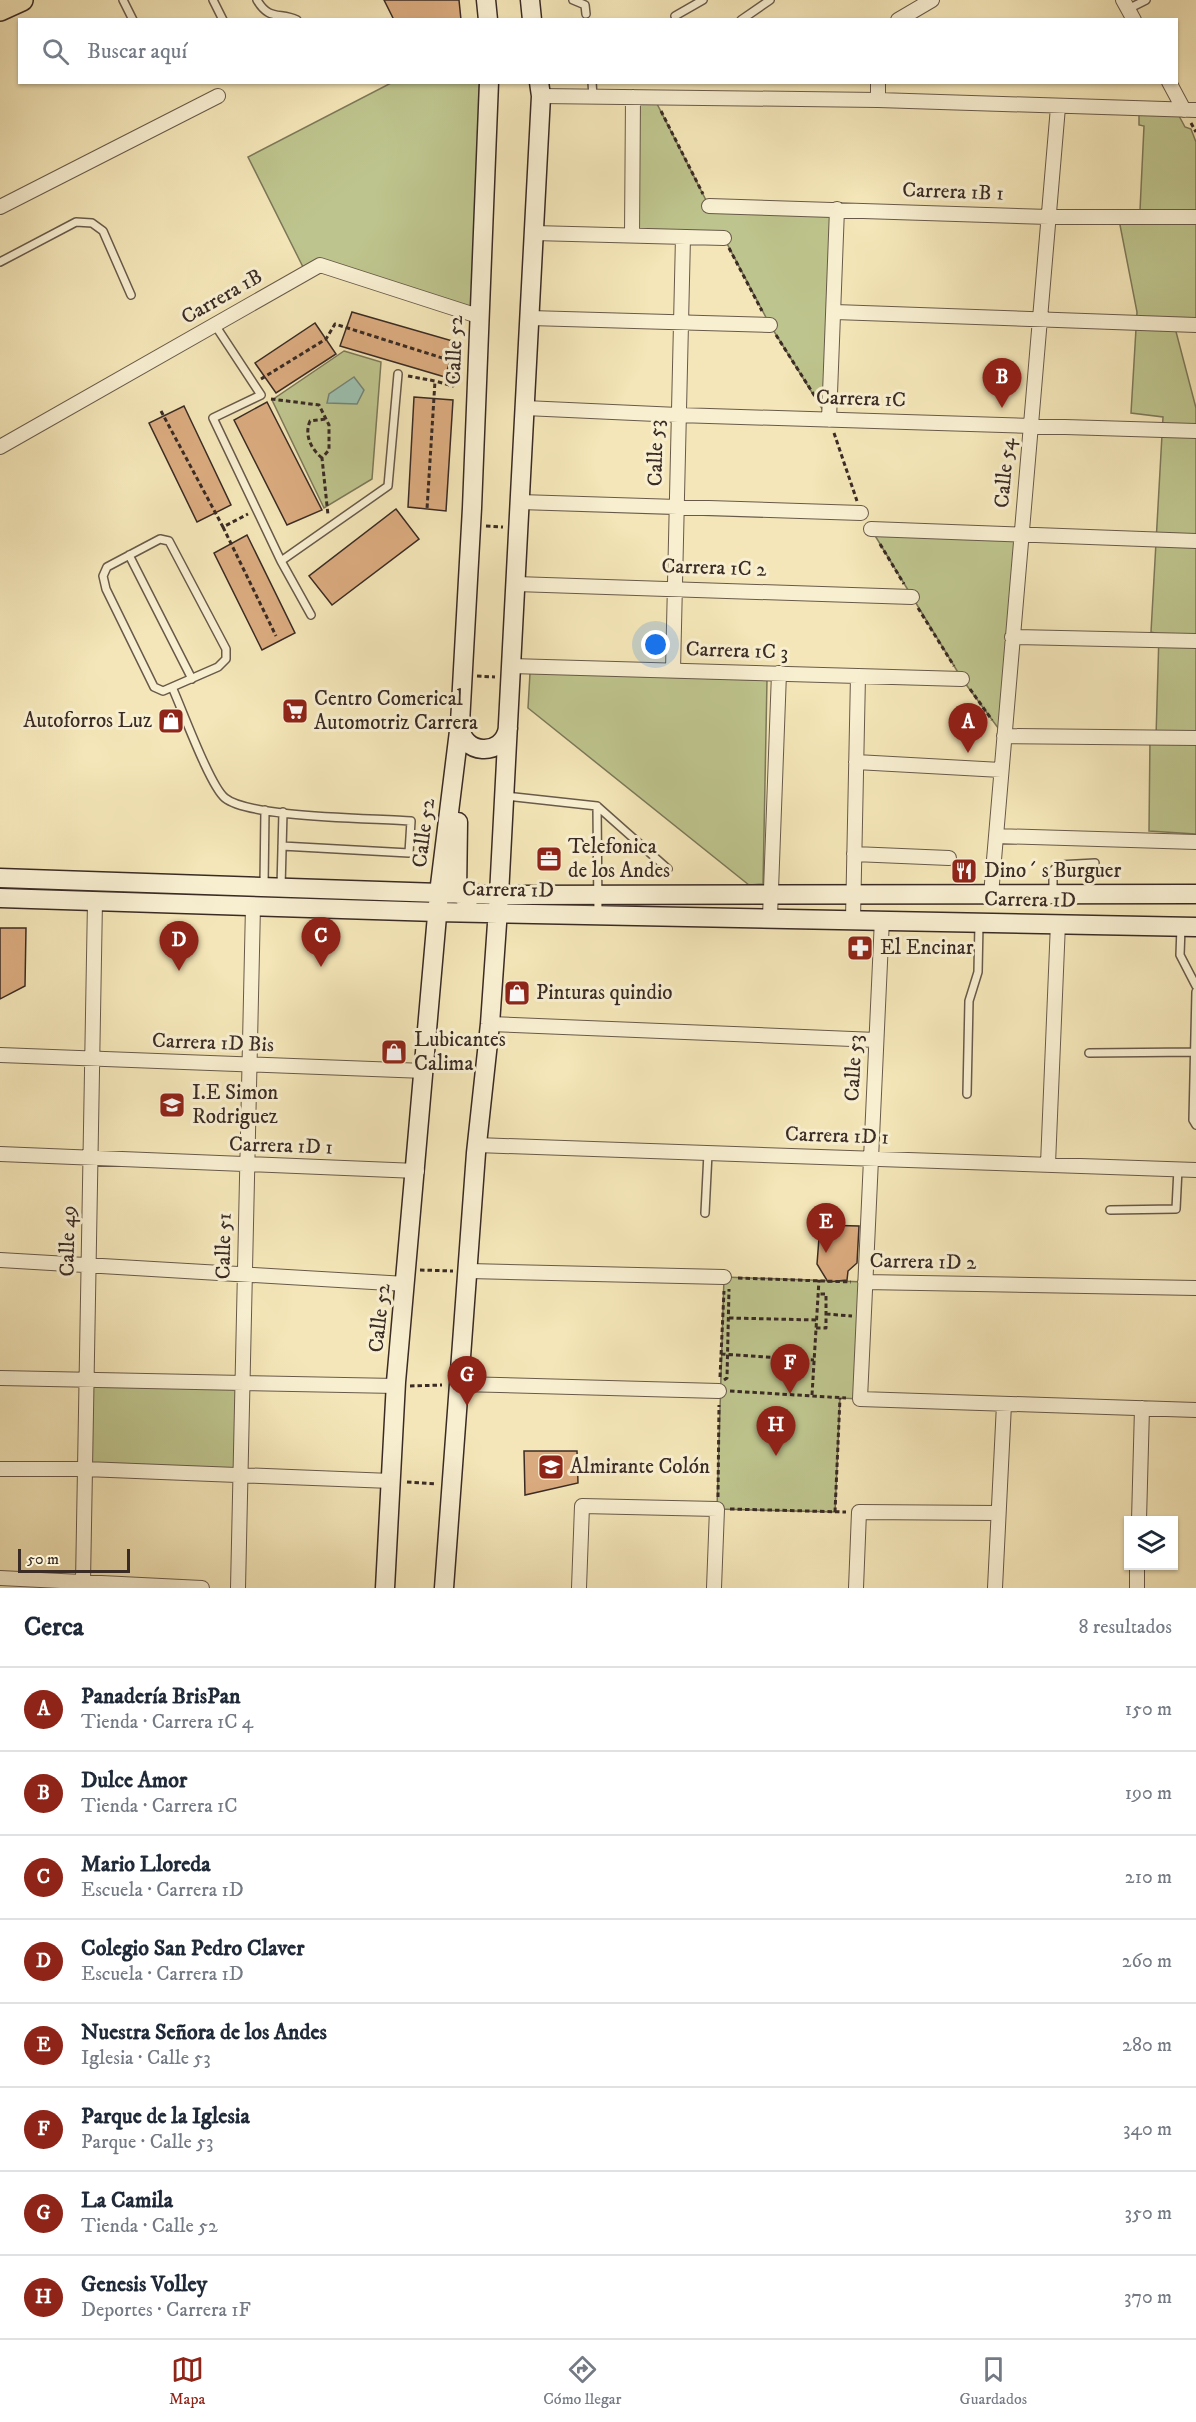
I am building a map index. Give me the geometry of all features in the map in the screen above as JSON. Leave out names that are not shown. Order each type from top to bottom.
[{"type":"main road","points":[[0,10],[22,0]]},
{"type":"main road","points":[[486,0],[488,18]]},
{"type":"main road","points":[[530,0],[532,18]]},
{"type":"main road","name":"Calle 52","points":[[385,1588],[396,1386],[417,1171],[437,912],[460,723],[471,525],[489,84]]},
{"type":"main road","points":[[444,1588],[477,1145],[490,1024],[498,904],[540,89]]},
{"type":"main road","points":[[460,723],[462,737],[467,742],[473,747],[487,750],[505,739],[509,725]]},
{"type":"main road","points":[[458,748],[458,893],[498,904]]},
{"type":"main road","name":"Carrera 1D","points":[[0,878],[458,893]]},
{"type":"main road","name":"Carrera 1D","points":[[0,898],[437,912],[598,895],[1196,894]]},
{"type":"main road","name":"Carrera 1D","points":[[498,904],[598,914],[1188,926]]},
{"type":"street","points":[[901,18],[932,0]]},
{"type":"street","points":[[878,84],[879,100]]},
{"type":"street","points":[[1170,84],[1190,110]]},
{"type":"street","points":[[540,89],[593,90],[654,98],[879,100],[1190,110]]},
{"type":"street","points":[[0,207],[218,96]]},
{"type":"street","points":[[632,235],[633,97]]},
{"type":"street","name":"Calle 54","points":[[991,895],[1058,107]]},
{"type":"street","name":"Carrera 1B 1","points":[[709,206],[1049,216],[1196,217]]},
{"type":"street","points":[[830,420],[837,209]]},
{"type":"street","points":[[534,232],[724,238]]},
{"type":"street","name":"Calle 53","points":[[673,670],[683,237]]},
{"type":"street","name":"Carrera 1B","points":[[0,447],[320,266],[478,316]]},
{"type":"street","points":[[835,312],[1196,325]]},
{"type":"street","points":[[530,318],[770,325]]},
{"type":"street","name":"Carrera 1C","points":[[525,408],[678,416],[1196,431]]},
{"type":"street","points":[[520,502],[861,513]]},
{"type":"street","points":[[871,529],[1196,541]]},
{"type":"street","name":"Carrera 1C 2","points":[[516,584],[674,587],[912,597]]},
{"type":"street","points":[[1012,637],[1196,641]]},
{"type":"street","name":"Carrera 1C 3","points":[[511,671],[673,670],[962,679]]},
{"type":"street","points":[[770,917],[779,673]]},
{"type":"street","points":[[853,919],[858,676]]},
{"type":"street","points":[[1004,736],[1196,738]]},
{"type":"street","points":[[856,762],[1001,770]]},
{"type":"street","points":[[996,836],[1196,842]]},
{"type":"street","points":[[854,854],[949,858]]},
{"type":"street","name":"Calle 49","points":[[82,1582],[95,902]]},
{"type":"street","name":"Calle 51","points":[[238,1588],[253,906]]},
{"type":"street","name":"Calle 53","points":[[882,919],[860,1399],[1004,1404]]},
{"type":"street","points":[[1048,1164],[1058,923]]},
{"type":"street","points":[[490,1024],[876,1040]]},
{"type":"street","name":"Carrera 1D Bis","points":[[0,1055],[425,1071]]},
{"type":"street","name":"Carrera 1D 1","points":[[477,1145],[1196,1170]]},
{"type":"street","name":"Carrera 1D 1","points":[[0,1154],[247,1166],[417,1171]]},
{"type":"street","points":[[0,1260],[245,1276],[407,1277]]},
{"type":"street","points":[[469,1271],[727,1280]]},
{"type":"street","name":"Carrera 1D 2","points":[[865,1282],[1196,1288]]},
{"type":"street","points":[[0,1378],[396,1386]]},
{"type":"street","points":[[460,1384],[720,1387]]},
{"type":"street","points":[[995,1588],[1004,1404],[1196,1410]]},
{"type":"street","points":[[1139,1516],[1142,1408]]},
{"type":"street","points":[[0,1469],[85,1469],[240,1478],[391,1481]]},
{"type":"street","points":[[579,1588],[582,1506],[717,1509],[714,1588]]},
{"type":"street","points":[[856,1588],[859,1512],[998,1513]]},
{"type":"street","points":[[1137,1570],[1137,1588]]},
{"type":"street","points":[[0,1578],[56,1585],[82,1582],[202,1588]]},
{"type":"lane","points":[[123,0],[132,18]]},
{"type":"lane","points":[[213,0],[222,18]]},
{"type":"lane","points":[[257,0],[263,10],[288,18]]},
{"type":"lane","points":[[573,0],[585,5],[586,14]]},
{"type":"lane","points":[[675,16],[703,0]]},
{"type":"lane","points":[[744,18],[770,0]]},
{"type":"lane","points":[[1129,9],[1146,0]]},
{"type":"lane","points":[[0,262],[76,222],[92,222],[103,231],[131,295]]},
{"type":"lane","points":[[215,325],[261,395],[213,418],[281,561],[311,615]]},
{"type":"lane","points":[[281,561],[388,486],[398,374]]},
{"type":"lane","points":[[160,539],[170,541],[226,649],[226,658],[218,667],[192,679],[163,691],[154,687],[106,588],[103,576],[107,567],[160,539]]},
{"type":"lane","points":[[129,555],[192,679]]},
{"type":"lane","points":[[172,687],[214,783],[225,798],[239,806],[283,812],[411,821],[409,853],[282,846]]},
{"type":"lane","points":[[503,796],[597,806],[668,868]]},
{"type":"lane","points":[[597,806],[598,914]]},
{"type":"lane","points":[[265,810],[273,887]]},
{"type":"lane","points":[[273,887],[282,846],[283,812]]},
{"type":"lane","points":[[1054,894],[1053,871],[1058,865],[1095,863]]},
{"type":"lane","points":[[967,1094],[969,1000],[978,972],[979,921]]},
{"type":"lane","points":[[1188,926],[1180,955],[1196,986]]},
{"type":"lane","points":[[1196,992],[1193,1120],[1196,1125]]},
{"type":"lane","points":[[1089,1053],[1195,1052]]},
{"type":"lane","points":[[705,1213],[708,1153]]},
{"type":"lane","points":[[1110,1210],[1176,1209],[1179,1169]]},
{"type":"path","points":[[654,98],[709,206]]},
{"type":"path","points":[[254,384],[326,339],[335,324],[455,362],[453,386],[398,374]]},
{"type":"path","points":[[428,509],[435,381]]},
{"type":"path","points":[[261,395],[272,400],[319,405],[329,425],[329,450],[322,458]]},
{"type":"path","points":[[161,411],[223,527],[276,636]]},
{"type":"path","points":[[326,419],[310,421],[307,428],[312,450],[322,458],[329,526]]},
{"type":"path","points":[[830,420],[861,513]]},
{"type":"path","points":[[223,527],[258,509]]},
{"type":"path","points":[[471,525],[519,527]]},
{"type":"path","points":[[871,529],[962,679],[1004,736]]},
{"type":"path","points":[[462,675],[511,671]]},
{"type":"path","points":[[407,1277],[469,1271]]},
{"type":"path","points":[[720,1387],[727,1378],[727,1280]]},
{"type":"path","name":"Carrera 1D 2","points":[[727,1280],[865,1282]]},
{"type":"path","points":[[812,1396],[819,1280]]},
{"type":"path","points":[[816,1328],[826,1328],[826,1294],[819,1293]]},
{"type":"path","points":[[826,1314],[864,1317]]},
{"type":"path","points":[[723,1318],[817,1320]]},
{"type":"path","points":[[721,1354],[814,1360]]},
{"type":"path","points":[[396,1386],[460,1384]]},
{"type":"path","points":[[717,1509],[835,1512],[840,1398],[720,1387]]},
{"type":"path","points":[[391,1481],[453,1485]]},
{"type":"green space","points":[[389,84],[489,84],[478,316],[321,266],[306,273],[248,157]]},
{"type":"green space","points":[[633,97],[654,98],[709,206],[837,209],[829,420],[770,325],[724,238],[632,235]]},
{"type":"green space","points":[[1178,114],[1185,127],[1191,129],[1196,142],[1196,322],[1174,324],[1196,408],[1196,834],[1149,831],[1150,738],[1156,737],[1159,634],[1151,632],[1163,417],[1131,413],[1137,312],[1120,225],[1140,210],[1144,126],[1139,125],[1139,115]]},
{"type":"green space","points":[[344,351],[381,362],[372,479],[324,508],[272,400]]},
{"type":"green space","points":[[871,529],[1021,536],[1004,736],[962,679]]},
{"type":"green space","points":[[530,673],[767,680],[763,884],[749,885],[528,708]]},
{"type":"green space","points":[[724,1277],[865,1282],[860,1399],[840,1398],[835,1512],[717,1509]]},
{"type":"green space","points":[[86,1380],[241,1383],[240,1477],[85,1469]]},
{"type":"shaded area","points":[[354,377],[364,390],[357,404],[327,403],[329,394]]},
{"type":"building","points":[[384,0],[459,0],[461,18],[393,18]]},
{"type":"building","points":[[352,312],[456,342],[445,377],[340,346]]},
{"type":"building","points":[[315,323],[336,354],[276,393],[255,363]]},
{"type":"building","points":[[414,397],[453,400],[446,511],[408,507]]},
{"type":"building","points":[[267,402],[322,510],[287,525],[234,420]]},
{"type":"building","points":[[184,406],[231,505],[197,522],[149,423]]},
{"type":"building","points":[[396,509],[419,539],[332,605],[309,576]]},
{"type":"building","points":[[247,535],[295,633],[262,650],[214,553]]},
{"type":"building","points":[[0,928],[26,928],[25,986],[0,999]]},
{"type":"building","points":[[820,1225],[859,1226],[857,1263],[848,1271],[847,1280],[828,1282],[817,1264]]},
{"type":"building","name":"Almirante Colón","points":[[524,1451],[577,1451],[578,1483],[525,1495]]},
{"type":"place","name":"Dulce Amor","points":[[1002,408]]},
{"type":"place","name":"Centro Comerical Automotriz Carrera","points":[[295,711]]},
{"type":"place","name":"Autoforros Luz","points":[[171,721]]},
{"type":"place","name":"Panadería BrisPan","points":[[968,753]]},
{"type":"place","name":"Telefonica de los Andes","points":[[549,859]]},
{"type":"place","name":"Dino´ s Burguer","points":[[964,871]]},
{"type":"place","name":"El Encinar","points":[[860,948]]},
{"type":"place","name":"Mario Lloreda","points":[[321,967]]},
{"type":"place","name":"Colegio San Pedro Claver","points":[[179,971]]},
{"type":"place","name":"Pinturas quindio","points":[[517,993]]},
{"type":"place","name":"Lubicantes Calima","points":[[394,1052]]},
{"type":"place","name":"I.E Simon Rodriguez","points":[[172,1105]]},
{"type":"place","name":"Nuestra Señora de los Andes","points":[[826,1253]]},
{"type":"place","name":"Parque de la Iglesia","points":[[790,1394]]},
{"type":"place","name":"La Camila","points":[[467,1406]]},
{"type":"place","name":"Genesis Volley","points":[[776,1456]]},
{"type":"place","name":"Almirante Colón","points":[[551,1467]]}]
